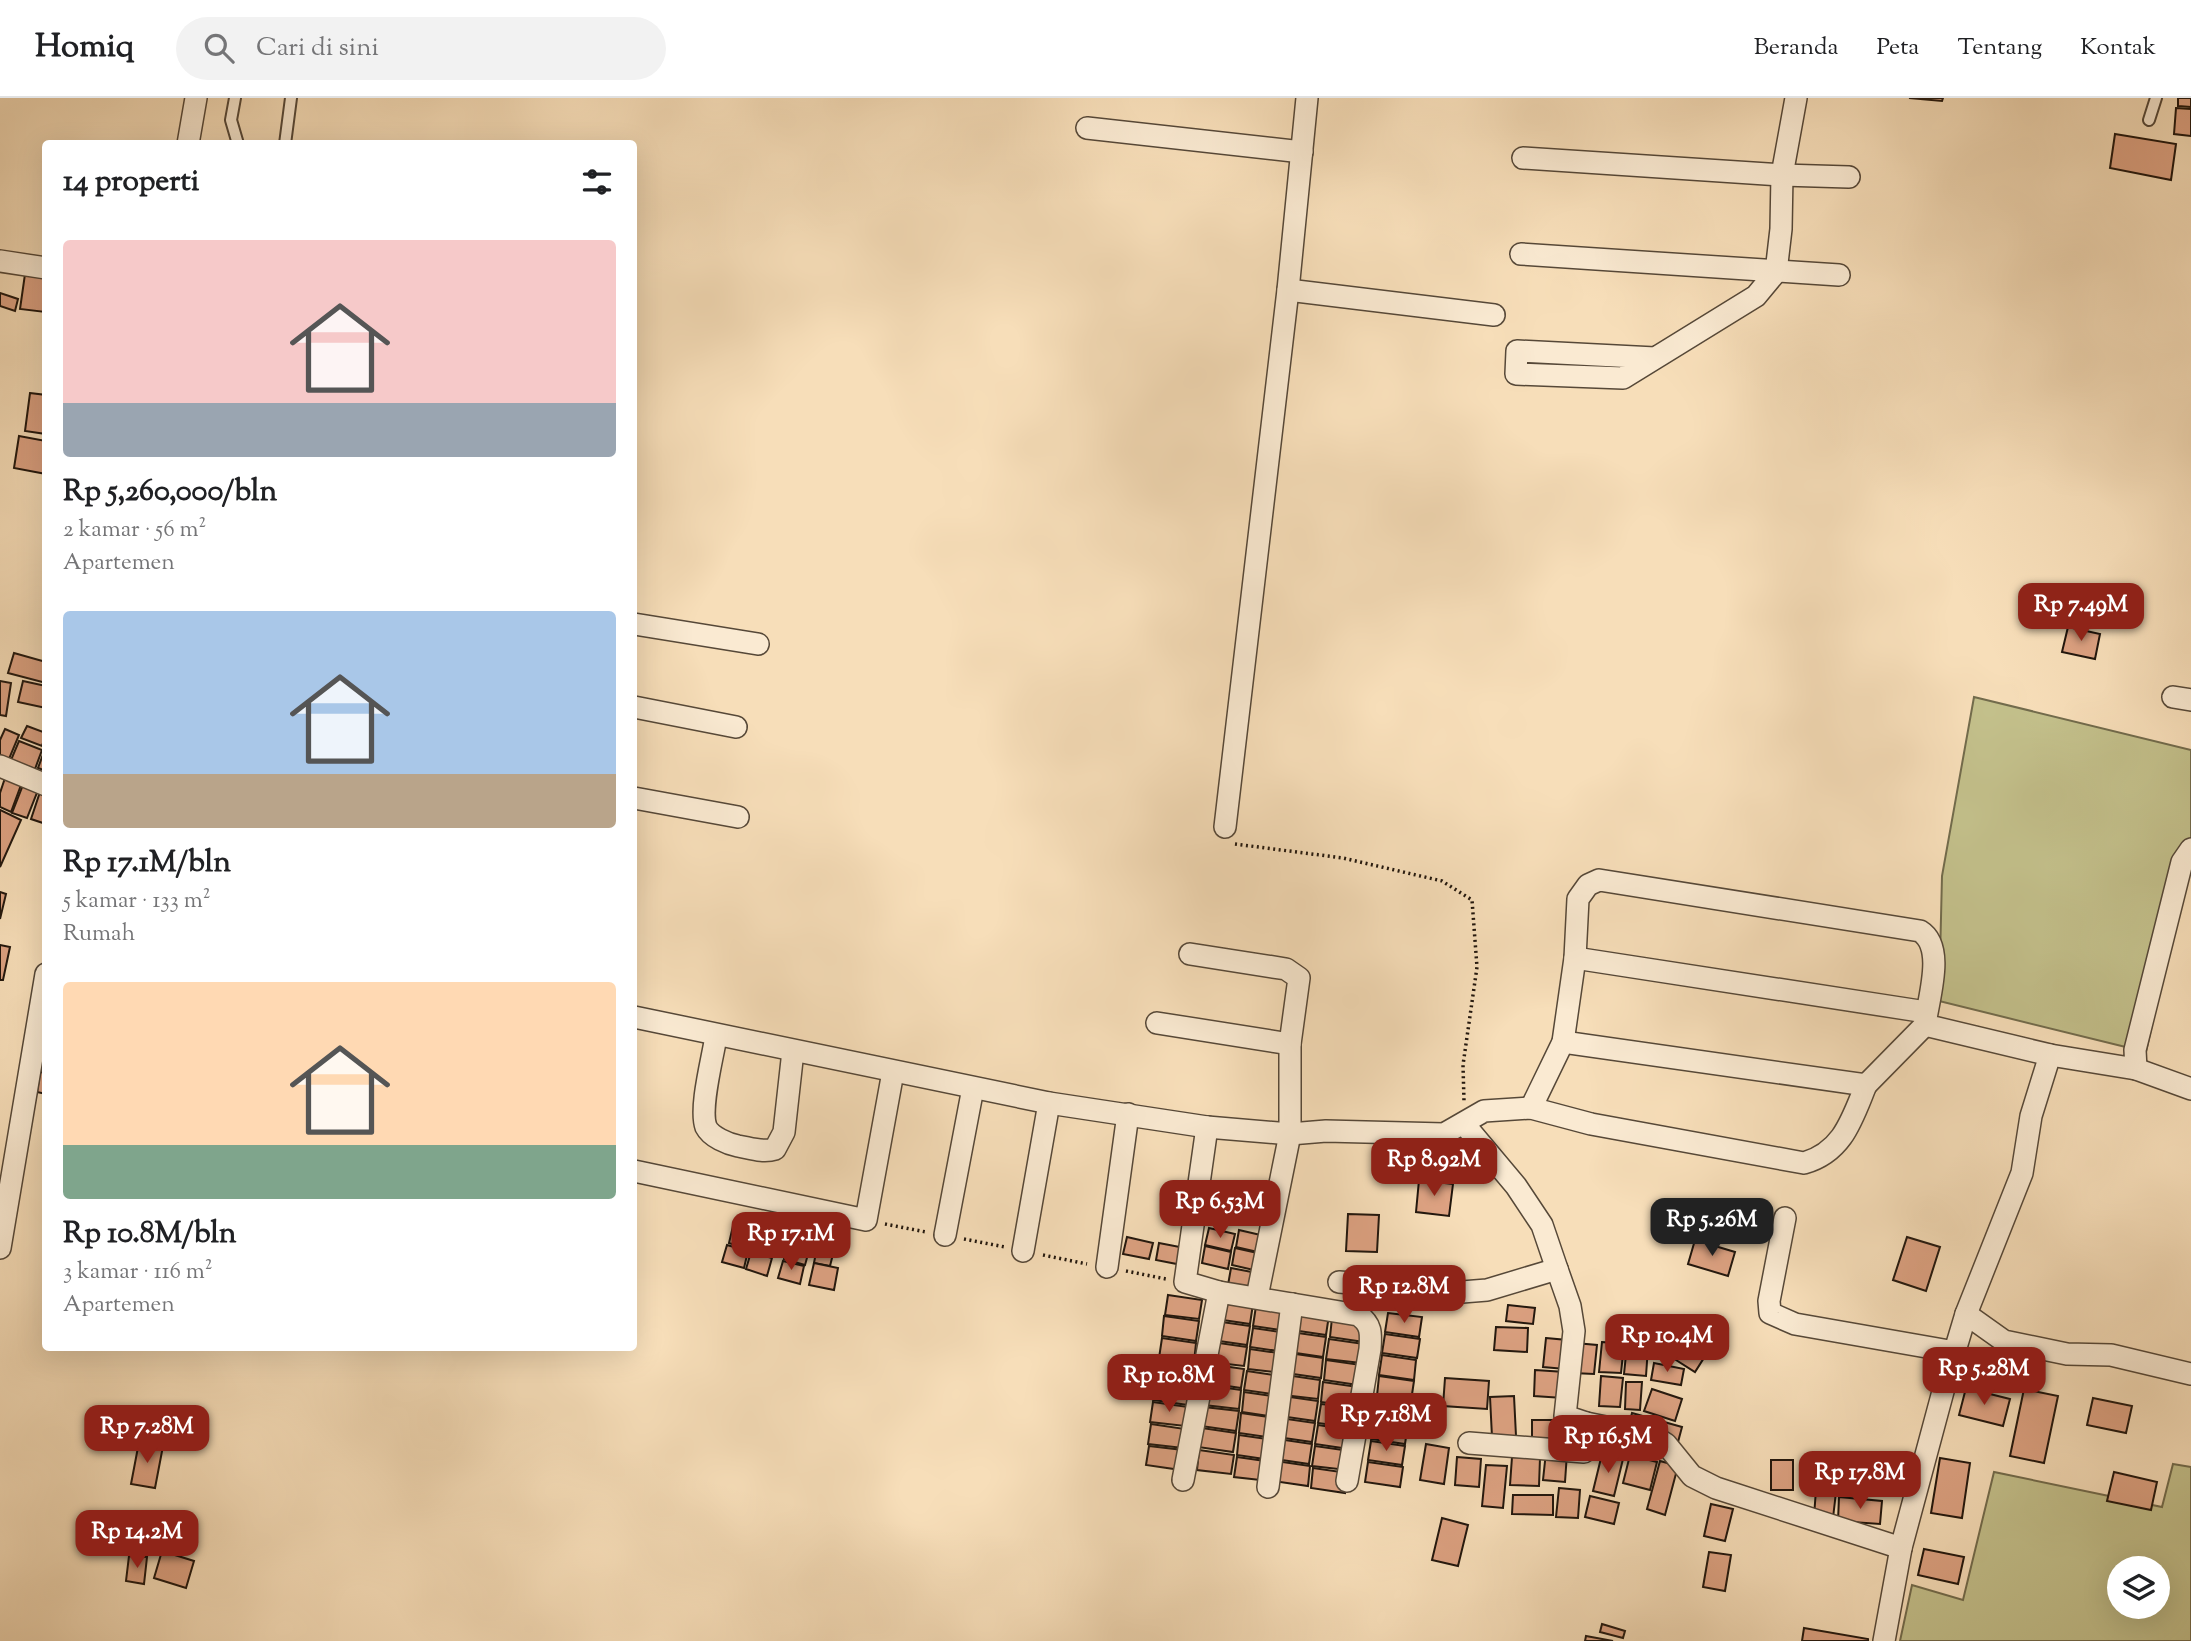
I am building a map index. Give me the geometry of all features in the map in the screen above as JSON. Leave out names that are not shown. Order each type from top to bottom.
[{"type":"street","points":[[189,140],[196,98]]},
{"type":"street","points":[[1225,827],[1288,290],[1307,98]]},
{"type":"street","points":[[1655,358],[1517,351],[1516,374],[1623,378],[1756,296],[1776,272],[1781,229],[1782,176],[1796,98]]},
{"type":"street","points":[[1087,128],[1302,152]]},
{"type":"street","points":[[1524,158],[1782,176],[1849,177]]},
{"type":"street","points":[[1521,254],[1839,275]]},
{"type":"street","points":[[0,261],[42,267]]},
{"type":"street","points":[[1288,290],[1494,315]]},
{"type":"street","points":[[637,624],[758,644]]},
{"type":"street","points":[[637,708],[736,727]]},
{"type":"street","points":[[0,766],[42,783]]},
{"type":"street","points":[[637,799],[738,817]]},
{"type":"street","points":[[2136,1069],[2135,1050],[2182,862],[2191,849]]},
{"type":"street","points":[[637,1018],[1049,1103],[1207,1127],[1290,1134],[1326,1131],[1444,1134],[1484,1111],[1531,1108],[1591,1124],[1804,1163],[1829,1153],[1843,1137],[1866,1085],[1926,1018],[1931,986],[1932,948],[1929,939],[1920,931],[1612,881],[1592,881],[1578,899],[1575,958],[1563,1042],[1531,1108]]},
{"type":"street","points":[[1190,954],[1286,969],[1297,974],[1299,978],[1290,1044],[1290,1134],[1257,1297]]},
{"type":"street","points":[[1575,958],[1926,1018],[2050,1055],[2136,1069],[2191,1090]]},
{"type":"street","points":[[0,1248],[5,1181],[42,995]]},
{"type":"street","points":[[1157,1023],[1290,1044]]},
{"type":"street","points":[[716,1035],[706,1094],[706,1128],[712,1135],[733,1145],[762,1151],[775,1149],[784,1132],[793,1051]]},
{"type":"street","points":[[1563,1042],[1866,1085]]},
{"type":"street","points":[[1884,1641],[1901,1548],[1955,1352],[1966,1314],[2022,1173],[2031,1116],[2050,1055]]},
{"type":"street","points":[[637,1172],[866,1220],[893,1072]]},
{"type":"street","points":[[945,1236],[973,1088]]},
{"type":"street","points":[[1023,1251],[1049,1103]]},
{"type":"street","points":[[1107,1267],[1128,1114]]},
{"type":"street","points":[[1464,1124],[1516,1186],[1542,1225],[1558,1269],[1570,1306],[1574,1331],[1565,1416],[1655,1437],[1666,1444],[1692,1476],[1716,1488],[1901,1548]]},
{"type":"street","points":[[1207,1127],[1185,1282],[1219,1292],[1358,1315],[1367,1321],[1371,1331],[1347,1481]]},
{"type":"street","points":[[1785,1218],[1769,1301],[1770,1313],[1780,1319],[1806,1326],[1955,1352]]},
{"type":"street","points":[[1339,1282],[1462,1292],[1487,1290],[1558,1269]]},
{"type":"street","points":[[1183,1480],[1219,1292]]},
{"type":"street","points":[[1268,1487],[1292,1304]]},
{"type":"street","points":[[1966,1314],[2004,1341],[2014,1344],[2067,1354],[2111,1355],[2191,1374]]},
{"type":"street","points":[[1469,1443],[1584,1452],[1586,1423]]},
{"type":"lane","points":[[235,98],[232,120],[237,140]]},
{"type":"lane","points":[[286,140],[291,98]]},
{"type":"lane","points":[[2149,120],[2156,98]]},
{"type":"path","points":[[1225,827],[1227,841],[1234,844],[1343,858],[1430,878],[1442,881],[1472,900],[1477,967],[1463,1065],[1464,1124]]},
{"type":"shaded area","points":[[1974,697],[2191,750],[2191,847],[2146,1052],[1939,1001],[1942,876]]},
{"type":"shaded area","points":[[2173,1464],[2191,1467],[2191,1641],[1900,1641],[1912,1585],[1963,1600],[1994,1472],[2162,1507]]},
{"type":"building","points":[[1909,98],[1943,98],[1942,101]]},
{"type":"building","points":[[2178,98],[2191,98],[2191,107],[2178,106]]},
{"type":"building","points":[[2176,108],[2191,109],[2191,136],[2174,134]]},
{"type":"building","points":[[2115,134],[2176,144],[2171,180],[2110,168]]},
{"type":"building","points":[[25,274],[42,276],[42,312],[20,309]]},
{"type":"building","points":[[0,293],[18,299],[15,311],[0,306]]},
{"type":"building","points":[[30,393],[42,394],[42,433],[25,431]]},
{"type":"building","points":[[19,436],[42,440],[42,473],[14,468]]},
{"type":"building","points":[[2068,627],[2100,634],[2095,659],[2062,652]]},
{"type":"building","points":[[14,653],[42,661],[42,682],[8,673]]},
{"type":"building","points":[[0,681],[11,683],[6,716],[0,715]]},
{"type":"building","points":[[23,681],[42,685],[42,707],[18,702]]},
{"type":"building","points":[[27,726],[42,732],[42,746],[21,738]]},
{"type":"building","points":[[5,729],[19,735],[9,759],[0,755],[0,740]]},
{"type":"building","points":[[19,741],[42,750],[35,769],[11,760]]},
{"type":"building","points":[[5,778],[21,785],[11,812],[0,807],[0,793]]},
{"type":"building","points":[[23,785],[38,790],[27,818],[12,813]]},
{"type":"building","points":[[40,792],[42,793],[42,823],[31,819]]},
{"type":"building","points":[[0,810],[21,820],[0,867]]},
{"type":"building","points":[[0,892],[6,894],[0,919]]},
{"type":"building","points":[[0,945],[10,947],[3,980],[0,980]]},
{"type":"building","points":[[40,1072],[42,1072],[42,1093],[37,1092]]},
{"type":"building","points":[[1419,1180],[1453,1184],[1449,1216],[1416,1212]]},
{"type":"building","points":[[1348,1214],[1379,1215],[1377,1252],[1346,1251]]},
{"type":"building","points":[[733,1226],[755,1232],[749,1249],[729,1243]]},
{"type":"building","points":[[1209,1228],[1235,1234],[1231,1251],[1205,1245]]},
{"type":"building","points":[[1239,1230],[1265,1236],[1262,1253],[1236,1247]]},
{"type":"building","points":[[757,1233],[778,1239],[773,1256],[752,1251]]},
{"type":"building","points":[[1127,1237],[1153,1243],[1149,1259],[1123,1254]]},
{"type":"building","points":[[1907,1237],[1940,1247],[1926,1291],[1893,1280]]},
{"type":"building","points":[[1695,1240],[1735,1252],[1728,1276],[1688,1264]]},
{"type":"building","points":[[789,1241],[810,1247],[805,1265],[784,1259]]},
{"type":"building","points":[[1159,1243],[1185,1248],[1182,1265],[1156,1260]]},
{"type":"building","points":[[727,1245],[748,1251],[744,1268],[722,1262]]},
{"type":"building","points":[[1205,1246],[1231,1252],[1228,1269],[1202,1263]]},
{"type":"building","points":[[817,1247],[834,1250],[830,1266],[814,1263]]},
{"type":"building","points":[[1235,1248],[1262,1254],[1258,1271],[1232,1265]]},
{"type":"building","points":[[751,1252],[772,1258],[767,1276],[746,1269]]},
{"type":"building","points":[[783,1261],[804,1266],[800,1284],[778,1278]]},
{"type":"building","points":[[814,1263],[838,1268],[834,1290],[809,1285]]},
{"type":"building","points":[[1231,1268],[1257,1273],[1254,1290],[1228,1285]]},
{"type":"building","points":[[1168,1295],[1202,1300],[1199,1319],[1165,1315]]},
{"type":"building","points":[[1219,1300],[1253,1304],[1250,1324],[1216,1319]]},
{"type":"building","points":[[1508,1305],[1535,1308],[1533,1324],[1506,1321]]},
{"type":"building","points":[[1256,1306],[1290,1311],[1288,1331],[1253,1326]]},
{"type":"building","points":[[1295,1311],[1329,1315],[1326,1335],[1292,1330]]},
{"type":"building","points":[[1388,1313],[1422,1317],[1419,1337],[1385,1332]]},
{"type":"building","points":[[1164,1316],[1199,1321],[1196,1341],[1162,1336]]},
{"type":"building","points":[[1674,1316],[1690,1326],[1672,1353],[1656,1342]]},
{"type":"building","points":[[1332,1318],[1367,1323],[1364,1342],[1330,1337]]},
{"type":"building","points":[[1215,1321],[1250,1326],[1247,1345],[1212,1340]]},
{"type":"building","points":[[1496,1327],[1528,1328],[1527,1352],[1494,1350]]},
{"type":"building","points":[[1253,1328],[1287,1333],[1285,1352],[1250,1347]]},
{"type":"building","points":[[1695,1330],[1714,1342],[1695,1372],[1676,1360]]},
{"type":"building","points":[[1291,1332],[1326,1337],[1323,1357],[1289,1352]]},
{"type":"building","points":[[1385,1334],[1420,1339],[1417,1358],[1382,1353]]},
{"type":"building","points":[[1162,1338],[1196,1343],[1194,1362],[1159,1358]]},
{"type":"building","points":[[1546,1338],[1567,1340],[1565,1369],[1543,1367]]},
{"type":"building","points":[[1329,1339],[1364,1344],[1361,1363],[1326,1359]]},
{"type":"building","points":[[1212,1342],[1247,1347],[1244,1366],[1210,1362]]},
{"type":"building","points":[[1602,1342],[1624,1344],[1621,1373],[1599,1372]]},
{"type":"building","points":[[1575,1343],[1597,1345],[1594,1374],[1573,1373]]},
{"type":"building","points":[[1627,1345],[1648,1347],[1646,1376],[1624,1374]]},
{"type":"building","points":[[1250,1349],[1285,1354],[1282,1373],[1248,1369]]},
{"type":"building","points":[[1975,1351],[2015,1363],[2008,1386],[1968,1374]]},
{"type":"building","points":[[1289,1353],[1323,1358],[1321,1378],[1286,1373]]},
{"type":"building","points":[[1382,1355],[1416,1360],[1414,1380],[1379,1375]]},
{"type":"building","points":[[1159,1360],[1193,1364],[1191,1384],[1156,1379]]},
{"type":"building","points":[[1326,1360],[1361,1365],[1358,1385],[1324,1380]]},
{"type":"building","points":[[1654,1363],[1684,1369],[1681,1385],[1651,1380]]},
{"type":"building","points":[[1209,1364],[1244,1369],[1241,1388],[1207,1383]]},
{"type":"building","points":[[1535,1370],[1565,1372],[1563,1398],[1534,1396]]},
{"type":"building","points":[[1247,1371],[1281,1376],[1279,1395],[1244,1390]]},
{"type":"building","points":[[1286,1375],[1320,1380],[1318,1399],[1283,1395]]},
{"type":"building","points":[[1379,1376],[1414,1381],[1411,1401],[1377,1396]]},
{"type":"building","points":[[1601,1376],[1623,1378],[1620,1407],[1599,1406]]},
{"type":"building","points":[[1445,1378],[1489,1381],[1487,1409],[1443,1406]]},
{"type":"building","points":[[1156,1381],[1191,1386],[1188,1405],[1153,1400]]},
{"type":"building","points":[[1323,1382],[1358,1387],[1355,1407],[1321,1402]]},
{"type":"building","points":[[1626,1382],[1642,1382],[1640,1410],[1625,1409]]},
{"type":"building","points":[[1207,1385],[1241,1390],[1239,1409],[1204,1405]]},
{"type":"building","points":[[1966,1388],[2010,1399],[2003,1426],[1959,1415]]},
{"type":"building","points":[[1652,1389],[1682,1399],[1675,1421],[1644,1411]]},
{"type":"building","points":[[2024,1389],[2058,1396],[2044,1463],[2010,1456]]},
{"type":"building","points":[[1244,1392],[1279,1397],[1276,1417],[1242,1412]]},
{"type":"building","points":[[1283,1396],[1318,1401],[1315,1421],[1280,1416]]},
{"type":"building","points":[[1514,1396],[1516,1436],[1492,1437],[1490,1397]]},
{"type":"building","points":[[1376,1398],[1411,1403],[1408,1423],[1373,1418]]},
{"type":"building","points":[[2093,1398],[2132,1406],[2126,1433],[2087,1425]]},
{"type":"building","points":[[1153,1402],[1188,1407],[1185,1426],[1150,1422]]},
{"type":"building","points":[[1321,1404],[1355,1408],[1353,1428],[1318,1423]]},
{"type":"building","points":[[1204,1407],[1239,1411],[1236,1431],[1201,1426]]},
{"type":"building","points":[[1241,1413],[1276,1418],[1273,1438],[1239,1433]]},
{"type":"building","points":[[1632,1413],[1682,1427],[1678,1442],[1628,1428]]},
{"type":"building","points":[[1280,1418],[1315,1423],[1312,1442],[1277,1437]]},
{"type":"building","points":[[1373,1420],[1408,1424],[1405,1444],[1371,1439]]},
{"type":"building","points":[[1532,1420],[1561,1420],[1561,1445],[1532,1445]]},
{"type":"building","points":[[1151,1424],[1185,1429],[1183,1448],[1148,1444]]},
{"type":"building","points":[[1318,1425],[1352,1430],[1349,1449],[1315,1444]]},
{"type":"building","points":[[1202,1428],[1236,1433],[1233,1452],[1198,1447]]},
{"type":"building","points":[[1239,1435],[1274,1440],[1271,1460],[1237,1455]]},
{"type":"building","points":[[1278,1439],[1312,1444],[1309,1464],[1275,1459]]},
{"type":"building","points":[[1371,1441],[1405,1446],[1402,1465],[1368,1460]]},
{"type":"building","points":[[139,1442],[163,1446],[155,1488],[131,1484]]},
{"type":"building","points":[[1426,1444],[1449,1448],[1444,1484],[1420,1480]]},
{"type":"building","points":[[1149,1446],[1183,1450],[1181,1470],[1146,1465]]},
{"type":"building","points":[[1315,1446],[1350,1451],[1347,1470],[1312,1466]]},
{"type":"building","points":[[1199,1450],[1234,1455],[1231,1474],[1197,1470]]},
{"type":"building","points":[[1546,1452],[1567,1453],[1565,1482],[1543,1480]]},
{"type":"building","points":[[1602,1454],[1623,1459],[1614,1496],[1593,1491]]},
{"type":"building","points":[[1630,1455],[1657,1462],[1650,1490],[1623,1483]]},
{"type":"building","points":[[1237,1457],[1272,1462],[1269,1481],[1234,1477]]},
{"type":"building","points":[[1457,1457],[1481,1459],[1479,1487],[1455,1485]]},
{"type":"building","points":[[1512,1457],[1540,1458],[1539,1486],[1510,1485]]},
{"type":"building","points":[[1940,1458],[1970,1463],[1962,1518],[1931,1513]]},
{"type":"building","points":[[1771,1460],[1793,1460],[1793,1490],[1771,1490]]},
{"type":"building","points":[[1276,1461],[1310,1466],[1308,1486],[1273,1481]]},
{"type":"building","points":[[1660,1461],[1678,1466],[1665,1515],[1647,1509]]},
{"type":"building","points":[[1368,1462],[1403,1467],[1400,1487],[1365,1482]]},
{"type":"building","points":[[1486,1465],[1507,1466],[1503,1508],[1482,1506]]},
{"type":"building","points":[[1313,1468],[1348,1473],[1345,1493],[1311,1488]]},
{"type":"building","points":[[2114,1472],[2157,1482],[2151,1510],[2107,1501]]},
{"type":"building","points":[[1559,1488],[1580,1490],[1578,1518],[1556,1517]]},
{"type":"building","points":[[1816,1490],[1836,1492],[1833,1518],[1814,1516]]},
{"type":"building","points":[[1513,1495],[1553,1495],[1553,1515],[1512,1514]]},
{"type":"building","points":[[1590,1496],[1619,1503],[1614,1524],[1585,1517]]},
{"type":"building","points":[[1839,1497],[1882,1501],[1880,1524],[1838,1521]]},
{"type":"building","points":[[1711,1504],[1733,1509],[1725,1541],[1704,1536]]},
{"type":"building","points":[[1442,1518],[1468,1525],[1458,1566],[1432,1560]]},
{"type":"building","points":[[1924,1549],[1964,1557],[1958,1584],[1918,1575]]},
{"type":"building","points":[[162,1551],[194,1561],[186,1588],[154,1578]]},
{"type":"building","points":[[1709,1552],[1731,1555],[1725,1591],[1703,1587]]},
{"type":"building","points":[[129,1556],[147,1557],[144,1584],[126,1581]]},
{"type":"building","points":[[1602,1624],[1625,1631],[1623,1638],[1600,1632]]},
{"type":"building","points":[[1804,1628],[1868,1639],[1868,1641],[1802,1641]]},
{"type":"building","points":[[1586,1636],[1613,1641],[1585,1641]]}]
